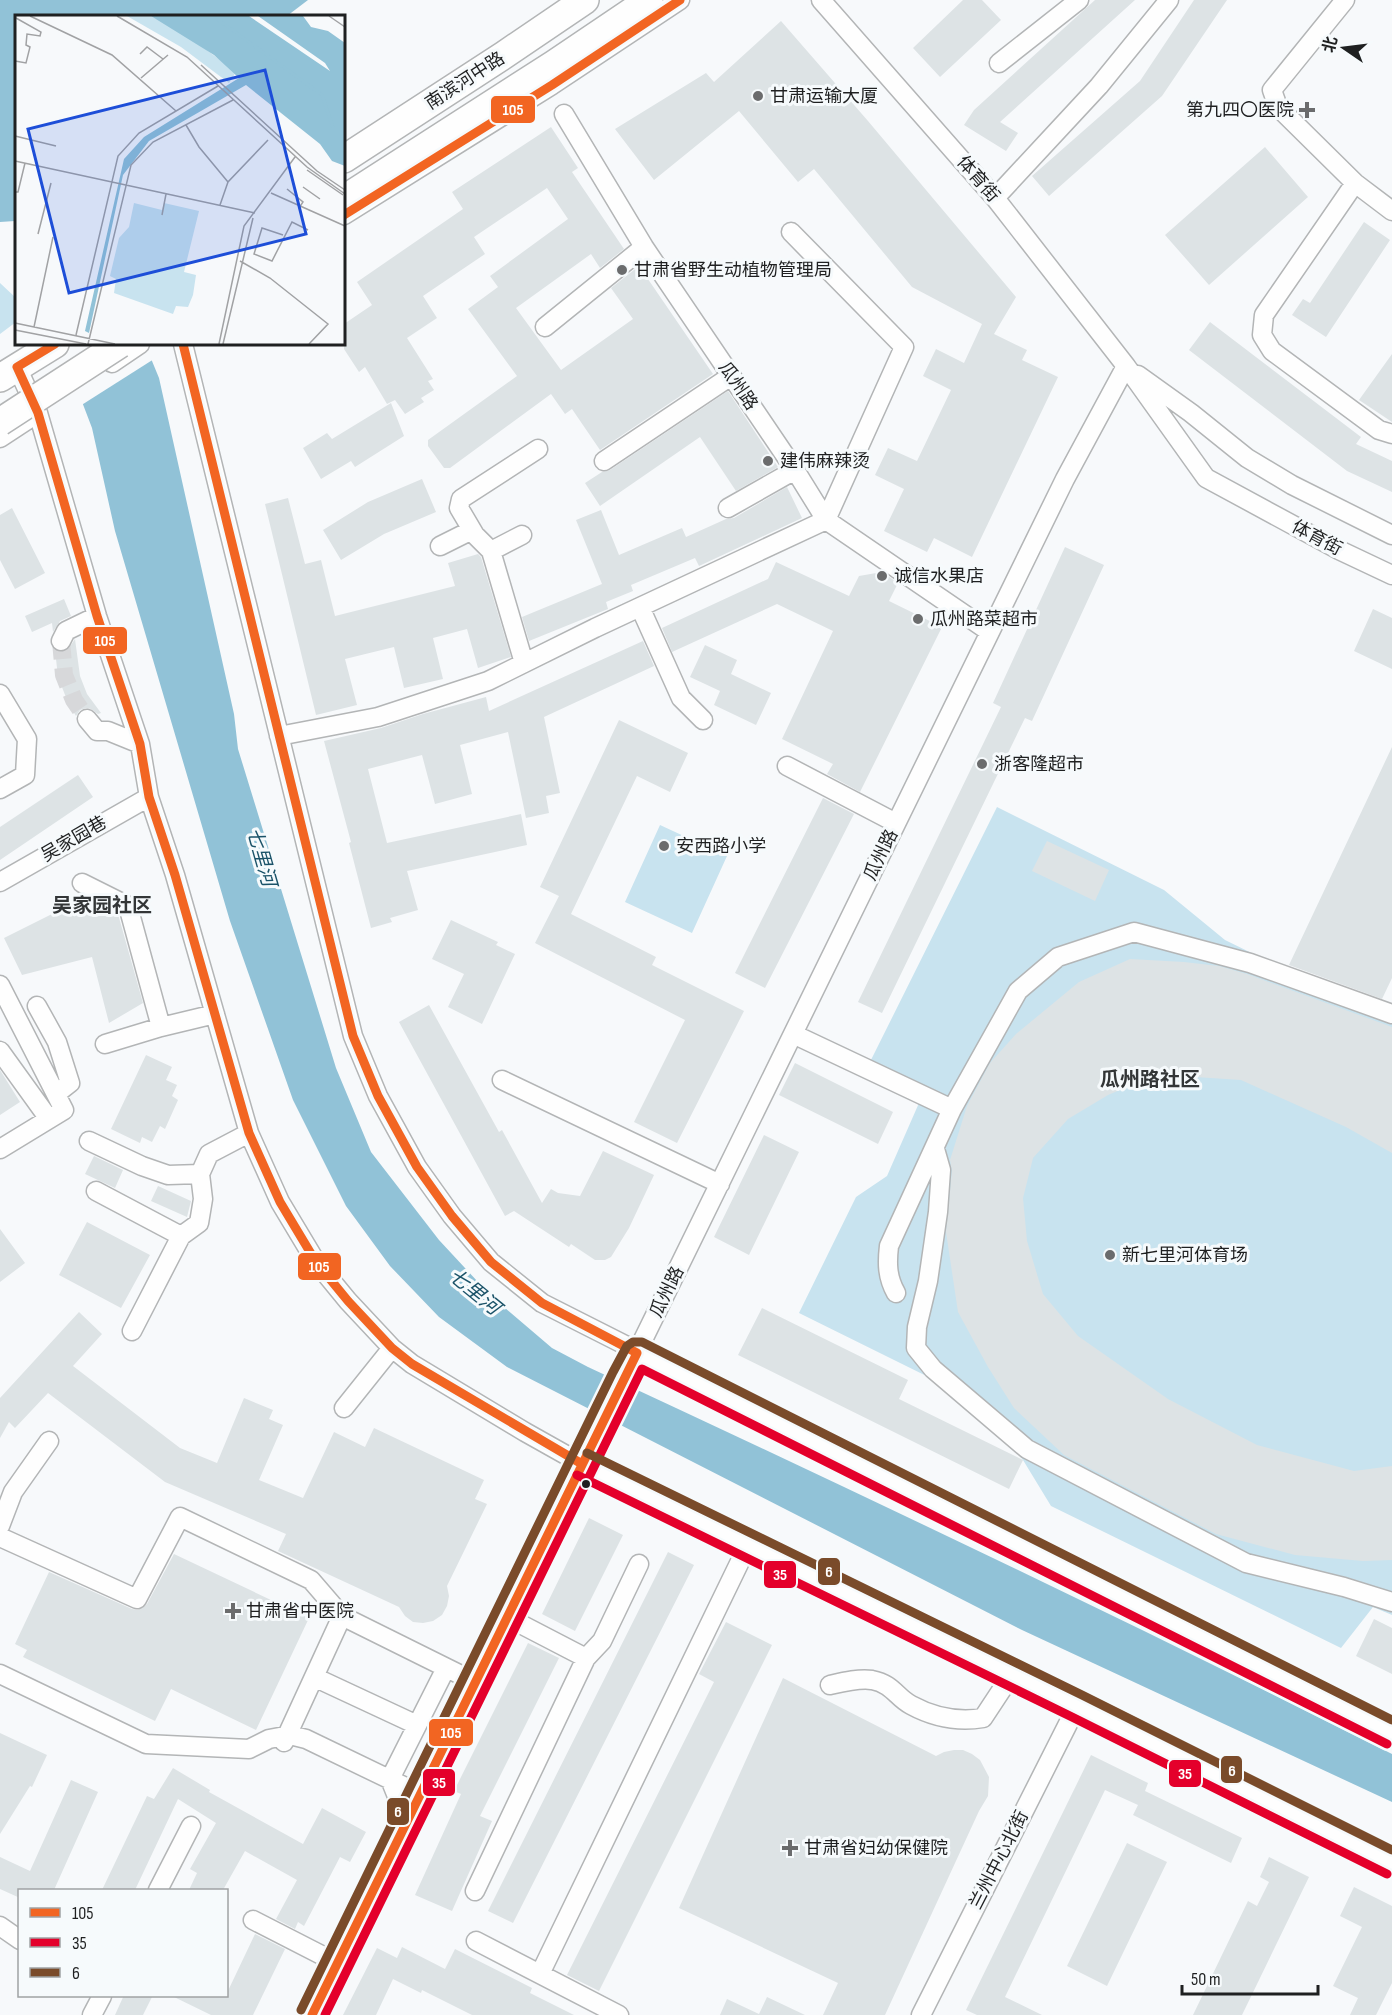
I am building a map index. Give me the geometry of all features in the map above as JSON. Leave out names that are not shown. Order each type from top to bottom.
[{"type":"highway","name":"南滨河中路","points":[[345,158],[585,0]]},
{"type":"highway","name":"南滨河中路","points":[[345,198],[649,0]]},
{"type":"highway","points":[[8,372],[52,345]]},
{"type":"highway","points":[[0,422],[118,345]]},
{"type":"street","points":[[345,214],[552,85],[680,0]]},
{"type":"street","name":"体育街","points":[[820,0],[995,198],[1126,366],[1206,478],[1339,550],[1392,575]]},
{"type":"street","points":[[999,63],[1078,0]]},
{"type":"street","points":[[995,198],[1099,86],[1169,0]]},
{"type":"street","points":[[1345,0],[1272,90],[1278,107],[1355,183],[1392,211]]},
{"type":"street","name":"瓜州路","points":[[564,114],[644,247],[795,470],[826,520],[990,632]]},
{"type":"street","points":[[1355,183],[1264,315],[1262,335],[1272,351],[1379,430],[1392,434]]},
{"type":"street","points":[[279,736],[378,717],[488,681],[826,520],[904,347],[791,232]]},
{"type":"street","points":[[545,327],[644,247]]},
{"type":"street","points":[[0,438],[138,345]]},
{"type":"street","points":[[183,345],[353,1036],[378,1096],[417,1167],[452,1216],[491,1262],[542,1303],[637,1353],[1392,1733]]},
{"type":"street","name":"体育街","points":[[1126,366],[1191,413],[1247,458],[1292,485],[1392,535]]},
{"type":"street","name":"瓜州路","points":[[312,2015],[1065,479],[1126,366]]},
{"type":"street","points":[[8,372],[38,413],[98,616],[140,744],[149,797],[249,1133],[280,1202],[316,1262],[348,1301],[392,1348],[412,1364],[582,1464],[1392,1863]]},
{"type":"street","points":[[604,461],[731,376]]},
{"type":"street","points":[[524,663],[491,551],[472,530],[459,508],[460,499],[538,449]]},
{"type":"street","points":[[728,508],[795,470]]},
{"type":"street","points":[[440,546],[472,530]]},
{"type":"street","points":[[491,551],[522,536]]},
{"type":"street","points":[[640,608],[681,698],[704,720]]},
{"type":"street","points":[[68,635],[98,616]]},
{"type":"street","points":[[0,694],[27,740],[25,775],[0,789]]},
{"type":"street","points":[[91,717],[97,731],[108,731],[140,744]]},
{"type":"street","points":[[787,766],[896,823]]},
{"type":"street","name":"吴家园巷","points":[[0,882],[149,797]]},
{"type":"street","points":[[82,884],[128,906],[161,1027]]},
{"type":"street","points":[[896,1293],[890,1282],[887,1263],[890,1246],[952,1109],[1018,991],[1058,957],[1134,932],[1250,963],[1392,1014]]},
{"type":"street","points":[[0,985],[64,1110],[0,1149]]},
{"type":"street","points":[[37,1006],[57,1042],[69,1083],[56,1094]]},
{"type":"street","points":[[105,1044],[215,1014]]},
{"type":"street","points":[[793,1034],[952,1109]]},
{"type":"street","points":[[0,1051],[49,1119]]},
{"type":"street","points":[[502,1080],[720,1184]]},
{"type":"street","points":[[132,1331],[181,1236],[199,1223],[203,1199],[200,1174],[209,1154],[249,1133]]},
{"type":"street","points":[[89,1141],[142,1166],[168,1175],[200,1174]]},
{"type":"street","points":[[935,1149],[941,1170],[938,1212],[928,1281],[917,1327],[916,1348],[933,1369],[1027,1449],[1246,1563],[1344,1587],[1392,1602]]},
{"type":"street","points":[[96,1191],[181,1236]]},
{"type":"street","points":[[344,1408],[392,1348]]},
{"type":"street","points":[[0,1526],[13,1492],[50,1441]]},
{"type":"street","points":[[0,1537],[137,1599],[180,1516],[311,1580],[342,1616],[475,1682]]},
{"type":"street","points":[[540,1974],[748,1545]]},
{"type":"street","points":[[475,1891],[586,1658],[602,1641],[639,1564]]},
{"type":"street","points":[[284,1742],[342,1616]]},
{"type":"street","points":[[507,1617],[586,1658]]},
{"type":"street","points":[[407,1821],[390,1779],[446,1668]]},
{"type":"street","points":[[0,1674],[146,1744],[249,1749],[268,1739],[290,1735],[306,1739],[420,1794]]},
{"type":"street","points":[[830,1685],[872,1680],[892,1688],[909,1704],[947,1719],[972,1720],[983,1718],[1012,1674]]},
{"type":"street","points":[[314,1677],[417,1725]]},
{"type":"street","name":"兰州中心北街","points":[[921,2015],[1077,1706]]},
{"type":"street","points":[[159,1889],[191,1826]]},
{"type":"street","points":[[253,1920],[337,1964]]},
{"type":"street","points":[[0,1926],[18,1939]]},
{"type":"street","points":[[476,1941],[619,2015]]},
{"type":"street","points":[[92,2015],[101,1997]]},
{"type":"shaded area","points":[[0,283],[15,297],[15,323],[0,334]]},
{"type":"shaded area","name":"新七里河体育场","points":[[997,807],[1164,890],[1225,940],[1392,1022],[1392,1615],[1373,1607],[1341,1648],[1051,1506],[1023,1460],[1000,1433],[981,1403],[799,1313],[856,1197],[887,1176],[919,1103],[863,1076]]},
{"type":"shaded area","points":[[660,825],[727,856],[692,933],[625,902]]},
{"type":"water","points":[[0,0],[308,0],[288,15],[15,15],[15,221],[0,222]]},
{"type":"water","name":"七里河","points":[[60,345],[145,345],[159,378],[234,714],[238,749],[336,1068],[371,1152],[439,1240],[491,1296],[552,1348],[588,1367],[1092,1606],[1392,1754],[1392,1802],[1022,1630],[507,1367],[439,1317],[390,1266],[346,1206],[293,1100],[230,921],[115,531],[92,428]]},
{"type":"pier","points":[[57,345],[148,345],[154,359],[80,406]]},
{"type":"building","points":[[963,0],[982,0],[1001,20],[940,77],[913,48]]},
{"type":"building","points":[[1095,0],[1135,0],[1000,122],[1018,133],[1006,151],[964,125],[974,110]]},
{"type":"building","points":[[1194,0],[1227,0],[1162,96],[1049,196],[1032,176],[1140,81]]},
{"type":"building","points":[[781,21],[1016,297],[994,334],[1027,350],[1022,360],[1058,377],[972,557],[934,538],[927,552],[884,531],[904,489],[875,475],[888,448],[917,461],[951,390],[923,376],[936,349],[964,363],[982,324],[912,287],[814,169],[798,182],[739,111],[654,180],[615,129],[706,73],[714,82]]},
{"type":"building","points":[[551,127],[578,168],[572,172],[624,249],[600,268],[591,254],[516,308],[561,370],[633,319],[611,288],[639,266],[713,374],[600,450],[572,409],[565,414],[551,394],[450,468],[444,468],[428,446],[428,440],[517,376],[468,309],[498,287],[490,276],[568,219],[547,188],[474,237],[485,254],[423,296],[437,318],[407,338],[433,379],[428,381],[434,390],[421,398],[424,402],[405,414],[395,400],[387,404],[365,367],[359,372],[344,349],[345,323],[372,305],[357,282],[463,209],[452,192]]},
{"type":"building","points":[[1265,147],[1308,197],[1209,285],[1165,235]]},
{"type":"building","points":[[1364,222],[1390,240],[1326,337],[1292,315],[1303,299],[1310,303]]},
{"type":"building","points":[[1210,322],[1361,437],[1356,444],[1392,461],[1392,492],[1347,471],[1189,350]]},
{"type":"building","points":[[1392,354],[1392,422],[1359,400]]},
{"type":"building","points":[[728,391],[778,467],[736,491],[700,437],[600,506],[585,483],[602,472],[610,470]]},
{"type":"building","points":[[391,403],[404,436],[355,467],[351,461],[321,479],[303,448],[327,433],[332,439]]},
{"type":"building","points":[[422,479],[436,512],[384,534],[341,560],[323,530],[368,502]]},
{"type":"building","points":[[787,487],[802,518],[699,566],[695,558],[631,585],[633,591],[606,602],[608,609],[529,641],[522,617],[602,584],[576,520],[601,510],[619,555],[682,528],[686,537],[726,519],[734,518]]},
{"type":"building","points":[[288,498],[305,564],[321,560],[335,616],[455,586],[448,563],[478,554],[481,557],[511,657],[478,668],[467,629],[433,638],[443,679],[404,688],[394,647],[345,659],[357,705],[316,715],[265,504]]},
{"type":"building","points":[[12,508],[45,573],[15,589],[0,560],[0,515]]},
{"type":"building","points":[[1065,547],[1104,565],[1032,721],[1025,718],[882,1013],[858,1002],[1001,707],[993,703]]},
{"type":"building","points":[[776,562],[849,596],[859,576],[882,572],[898,583],[889,601],[942,627],[860,792],[827,774],[833,764],[782,739],[833,631],[777,604],[672,652],[662,628],[768,579]]},
{"type":"building","points":[[64,599],[71,616],[60,621],[53,632],[52,623],[32,632],[25,616]]},
{"type":"building","points":[[1373,609],[1392,618],[1392,669],[1354,651]]},
{"type":"building","points":[[75,639],[80,676],[87,694],[101,713],[98,714],[86,708],[80,710],[76,716],[58,677],[55,650],[67,651]]},
{"type":"building","points":[[643,641],[654,666],[544,717],[560,793],[546,796],[549,813],[526,818],[508,732],[460,745],[472,794],[435,804],[422,755],[368,769],[387,843],[521,814],[527,845],[407,871],[418,910],[390,918],[392,922],[371,928],[324,741],[381,728],[486,697],[489,711]]},
{"type":"building","points":[[705,645],[737,660],[731,674],[771,693],[756,725],[714,705],[720,691],[690,677]]},
{"type":"building","points":[[619,720],[688,753],[670,792],[637,776],[571,914],[656,957],[652,965],[744,1011],[677,1143],[634,1122],[685,1020],[535,943],[559,896],[540,887]]},
{"type":"building","points":[[1392,747],[1392,978],[1382,999],[1289,965]]},
{"type":"building","points":[[78,775],[93,797],[0,860],[0,827]]},
{"type":"building","points":[[823,798],[854,814],[765,988],[735,973]]},
{"type":"building","points":[[1047,841],[1109,870],[1095,901],[1032,871]]},
{"type":"building","points":[[82,899],[118,914],[143,1003],[109,1023],[92,957],[22,975],[4,938]]},
{"type":"building","points":[[451,920],[498,942],[496,945],[515,954],[482,1024],[448,1007],[464,974],[432,959]]},
{"type":"building","points":[[1130,959],[1219,966],[1392,1027],[1392,1153],[1346,1127],[1241,1080],[1180,1076],[1151,1077],[1108,1095],[1068,1119],[1033,1158],[1023,1198],[1027,1241],[1043,1294],[1078,1336],[1168,1399],[1257,1445],[1354,1471],[1392,1466],[1392,1560],[1363,1561],[1295,1555],[1216,1534],[1064,1455],[1014,1408],[958,1312],[946,1232],[952,1171],[950,1160],[967,1106],[990,1063],[1016,1034],[1079,982]]},
{"type":"building","points":[[429,1005],[499,1132],[502,1130],[542,1203],[551,1189],[558,1193],[580,1196],[603,1151],[654,1175],[629,1228],[611,1257],[605,1260],[595,1260],[571,1244],[569,1247],[514,1211],[505,1216],[399,1022]]},
{"type":"building","points":[[146,1055],[172,1067],[166,1080],[177,1085],[172,1096],[178,1100],[165,1129],[160,1126],[152,1142],[142,1137],[140,1143],[111,1129]]},
{"type":"building","points":[[795,1063],[893,1112],[878,1144],[779,1095]]},
{"type":"building","points":[[0,1070],[20,1102],[0,1115]]},
{"type":"building","points":[[764,1135],[799,1152],[749,1255],[714,1237]]},
{"type":"building","points":[[94,1156],[123,1170],[115,1188],[85,1174]]},
{"type":"building","points":[[158,1186],[191,1201],[187,1217],[151,1201]]},
{"type":"building","points":[[87,1222],[150,1255],[121,1308],[59,1275]]},
{"type":"building","points":[[0,1229],[25,1263],[0,1282]]},
{"type":"building","points":[[762,1308],[908,1380],[899,1399],[1023,1460],[1009,1489],[738,1355]]},
{"type":"building","points":[[79,1312],[102,1334],[73,1366],[180,1448],[217,1463],[244,1398],[273,1410],[269,1419],[283,1425],[259,1480],[303,1498],[334,1432],[365,1447],[374,1428],[484,1480],[475,1499],[487,1504],[447,1586],[449,1596],[442,1615],[433,1621],[413,1622],[399,1607],[278,1551],[286,1534],[165,1482],[48,1393],[15,1428],[9,1422],[0,1438],[0,1398]]},
{"type":"building","points":[[589,1518],[623,1535],[575,1631],[542,1614]]},
{"type":"building","points":[[668,1552],[694,1565],[513,1923],[488,1911]]},
{"type":"building","points":[[174,1554],[309,1618],[256,1730],[171,1689],[155,1721],[23,1657],[27,1650],[15,1644],[49,1572],[138,1610],[147,1604]]},
{"type":"building","points":[[1374,1619],[1392,1628],[1392,1674],[1356,1656]]},
{"type":"building","points":[[726,1622],[772,1645],[599,1991],[567,1975],[714,1682],[699,1674]]},
{"type":"building","points":[[528,1643],[559,1658],[480,1816],[492,1821],[452,1911],[415,1895],[461,1794],[454,1791]]},
{"type":"building","points":[[783,1678],[936,1756],[954,1750],[963,1750],[972,1754],[980,1760],[989,1777],[988,1796],[885,2015],[823,2015],[838,1983],[679,1908]]},
{"type":"building","points":[[0,1733],[47,1755],[32,1787],[30,1786],[0,1834]]},
{"type":"building","points":[[1091,1755],[1148,1783],[1145,1791],[1242,1838],[1231,1863],[1133,1815],[1138,1805],[1105,1790],[1005,1997],[1042,2015],[977,2015],[966,2010]]},
{"type":"building","points":[[173,1768],[210,1790],[209,1792],[303,1844],[322,1808],[366,1832],[350,1862],[340,1857],[304,1926],[298,1922],[295,1929],[276,1919],[297,1880],[245,1851],[224,1889],[189,1889],[197,1873],[190,1869],[216,1823],[178,1799],[135,1889],[102,1889],[147,1796],[154,1799]]},
{"type":"building","points":[[71,1780],[98,1792],[54,1889],[18,1889],[18,1897],[0,1889],[0,1857],[30,1871]]},
{"type":"building","points":[[1127,1843],[1167,1862],[1107,1986],[1067,1966]]},
{"type":"building","points":[[1269,1857],[1309,1877],[1242,2015],[1193,2015],[1248,1901],[1257,1906],[1269,1882],[1260,1877]]},
{"type":"building","points":[[1354,1887],[1392,1906],[1392,1983],[1376,2015],[1350,2015],[1358,1998],[1333,1986],[1362,1927],[1340,1916]]},
{"type":"building","points":[[255,1934],[285,1949],[253,2015],[211,2015],[174,1997],[228,1997],[228,1991]]},
{"type":"building","points":[[402,1947],[445,1969],[455,1949],[532,1988],[530,1993],[574,2015],[472,2015],[422,1990],[421,1993],[393,1979],[376,2015],[343,2015],[377,1948],[397,1958]]},
{"type":"building","points":[[123,1997],[152,1997],[143,2015],[115,2015]]},
{"type":"building","points":[[767,1997],[805,2015],[720,2015],[727,1999],[759,2014]]},
{"type":"tunnel","points":[[61,641],[64,675],[74,700],[87,719]]},
{"type":"transit line","name":"105","points":[[345,214],[552,85],[680,0]]},
{"type":"transit line","name":"105","points":[[53,345],[17,367],[38,413],[97,616],[140,744],[149,797],[175,875],[249,1133],[280,1202],[316,1262],[348,1301],[392,1348],[412,1364],[582,1464]]},
{"type":"transit line","name":"105","points":[[183,345],[353,1036],[378,1096],[417,1167],[452,1216],[491,1262],[542,1303],[637,1353],[312,2015]]},
{"type":"transit line","name":"6","points":[[301,2010],[613,1372],[627,1346],[633,1342],[642,1342],[1392,1720]]},
{"type":"transit line","name":"35","points":[[325,2015],[642,1369],[1387,1744]]},
{"type":"transit line","name":"6","points":[[587,1453],[1082,1695],[1392,1850]]},
{"type":"transit line","name":"35","points":[[577,1475],[1387,1874]]},
{"type":"place","name":"甘肃运输大厦","points":[[758,96]]},
{"type":"place","name":"第九四〇医院","points":[[1307,110]]},
{"type":"place","name":"甘肃省野生动植物管理局","points":[[622,270]]},
{"type":"place","name":"建伟麻辣烫","points":[[768,461]]},
{"type":"place","name":"诚信水果店","points":[[882,576]]},
{"type":"place","name":"瓜州路菜超市","points":[[918,619]]},
{"type":"place","name":"浙客隆超市","points":[[982,764]]},
{"type":"place","name":"安西路小学","points":[[664,846]]},
{"type":"place","name":"新七里河体育场","points":[[1110,1255]]},
{"type":"place","name":"甘肃省中医院","points":[[233,1611]]},
{"type":"place","name":"甘肃省妇幼保健院","points":[[790,1848]]},
{"type":"district","name":"吴家园社区","points":[[102,906]]},
{"type":"district","name":"瓜州路社区","points":[[1150,1080]]}]
